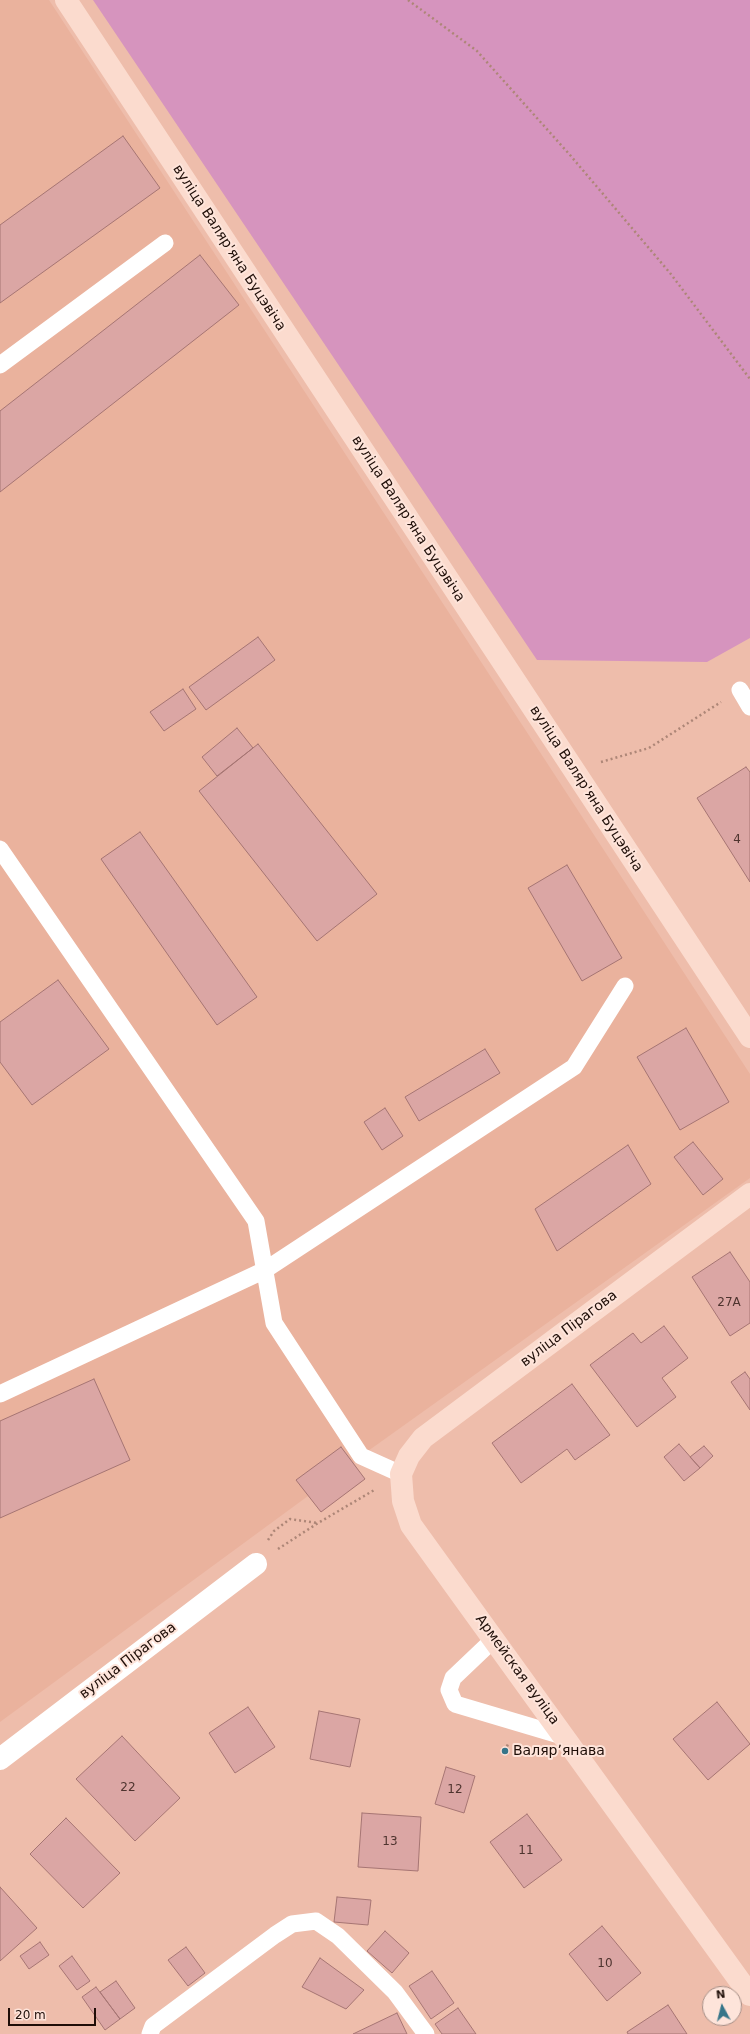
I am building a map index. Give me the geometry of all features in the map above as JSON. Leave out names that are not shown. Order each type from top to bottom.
[{"type":"street","name":"вуліца Валяр'яна Буцэвіча","points":[[66,0],[750,1037]]},
{"type":"street","name":"вуліца Пірагова","points":[[401,1474],[409,1456],[423,1438],[750,1194]]},
{"type":"street","name":"Армейская вуліца","points":[[401,1474],[403,1501],[411,1525],[566,1737],[750,1995]]},
{"type":"street","name":"вуліца Пірагова","points":[[0,1759],[256,1564]]},
{"type":"lane","points":[[0,365],[165,243]]},
{"type":"lane","points":[[740,690],[750,707]]},
{"type":"lane","points":[[0,849],[256,1221],[274,1323],[361,1456],[401,1474]]},
{"type":"lane","points":[[0,1394],[265,1270],[574,1067],[625,986]]},
{"type":"lane","points":[[494,1638],[453,1678],[450,1690],[455,1704],[566,1737]]},
{"type":"lane","points":[[150,2034],[153,2026],[275,1935],[292,1924],[316,1921],[338,1936],[395,1992],[426,2034]]},
{"type":"path","points":[[408,0],[477,50],[570,155],[665,268],[750,378]]},
{"type":"path","points":[[574,770],[649,748],[740,690]]},
{"type":"path","points":[[256,1564],[318,1523],[401,1474]]},
{"type":"path","points":[[256,1564],[274,1531],[290,1519],[318,1523]]},
{"type":"shaded area","points":[[0,0],[49,0],[750,1074],[750,1178],[361,1456],[354,1463],[365,1479],[321,1512],[308,1496],[0,1722]]},
{"type":"shaded area","points":[[93,0],[750,0],[750,638],[707,662],[537,660]]},
{"type":"building","points":[[123,136],[160,188],[0,303],[0,225]]},
{"type":"building","points":[[200,255],[239,305],[0,492],[0,411]]},
{"type":"building","points":[[258,637],[275,660],[206,710],[189,687]]},
{"type":"building","points":[[183,689],[196,709],[164,731],[150,712]]},
{"type":"building","points":[[237,728],[253,748],[217,776],[202,757]]},
{"type":"building","points":[[258,744],[377,894],[317,941],[199,791]]},
{"type":"building","points":[[746,767],[750,772],[750,882],[697,798]]},
{"type":"building","points":[[140,832],[257,997],[217,1025],[101,859]]},
{"type":"building","points":[[567,865],[622,958],[582,981],[528,888]]},
{"type":"building","points":[[58,980],[109,1049],[32,1105],[0,1062],[0,1022]]},
{"type":"building","points":[[686,1028],[729,1102],[680,1130],[637,1057]]},
{"type":"building","points":[[485,1049],[500,1073],[419,1121],[405,1097]]},
{"type":"building","points":[[385,1108],[403,1136],[382,1150],[364,1122]]},
{"type":"building","points":[[693,1142],[723,1179],[703,1195],[674,1157]]},
{"type":"building","points":[[628,1145],[651,1184],[557,1251],[535,1209]]},
{"type":"building","points":[[730,1252],[750,1282],[750,1323],[730,1336],[692,1277]]},
{"type":"building","points":[[664,1326],[688,1358],[662,1378],[676,1397],[637,1427],[590,1365],[633,1333],[641,1343]]},
{"type":"building","points":[[745,1372],[750,1379],[750,1410],[731,1382]]},
{"type":"building","points":[[94,1379],[130,1460],[0,1518],[0,1421]]},
{"type":"building","points":[[572,1384],[610,1435],[575,1460],[567,1449],[521,1483],[492,1443]]},
{"type":"building","points":[[679,1444],[700,1468],[684,1481],[664,1457]]},
{"type":"building","points":[[704,1446],[713,1456],[700,1468],[690,1457]]},
{"type":"building","points":[[341,1447],[365,1479],[321,1512],[296,1480]]},
{"type":"building","points":[[717,1702],[750,1744],[708,1780],[673,1739]]},
{"type":"building","points":[[248,1707],[275,1747],[235,1773],[209,1733]]},
{"type":"building","points":[[319,1711],[360,1719],[350,1767],[310,1759]]},
{"type":"building","points":[[122,1736],[180,1798],[135,1841],[76,1779]]},
{"type":"building","points":[[446,1767],[475,1776],[464,1813],[435,1804]]},
{"type":"building","points":[[362,1813],[421,1817],[418,1871],[358,1867]]},
{"type":"building","points":[[527,1814],[562,1860],[524,1888],[490,1842]]},
{"type":"building","points":[[66,1818],[120,1873],[83,1908],[30,1854]]},
{"type":"building","points":[[0,1887],[37,1928],[0,1961]]},
{"type":"building","points":[[337,1897],[371,1900],[368,1925],[334,1922]]},
{"type":"building","points":[[602,1926],[641,1973],[607,2001],[569,1954]]},
{"type":"building","points":[[385,1931],[409,1953],[392,1973],[367,1951]]},
{"type":"building","points":[[40,1942],[49,1955],[29,1969],[20,1956]]},
{"type":"building","points":[[186,1947],[205,1973],[188,1986],[168,1960]]},
{"type":"building","points":[[72,1956],[90,1981],[77,1990],[59,1966]]},
{"type":"building","points":[[320,1958],[364,1990],[346,2009],[302,1987]]},
{"type":"building","points":[[432,1971],[454,2003],[431,2019],[409,1986]]},
{"type":"building","points":[[116,1981],[135,2008],[120,2019],[100,1992]]},
{"type":"building","points":[[96,1987],[120,2019],[105,2030],[82,1997]]},
{"type":"building","points":[[668,2005],[687,2034],[628,2034],[627,2032]]},
{"type":"building","points":[[458,2008],[476,2034],[442,2034],[435,2024]]},
{"type":"building","points":[[397,2013],[407,2034],[353,2034]]},
{"type":"place","name":"Валярʼянава","points":[[505,1751]]}]
